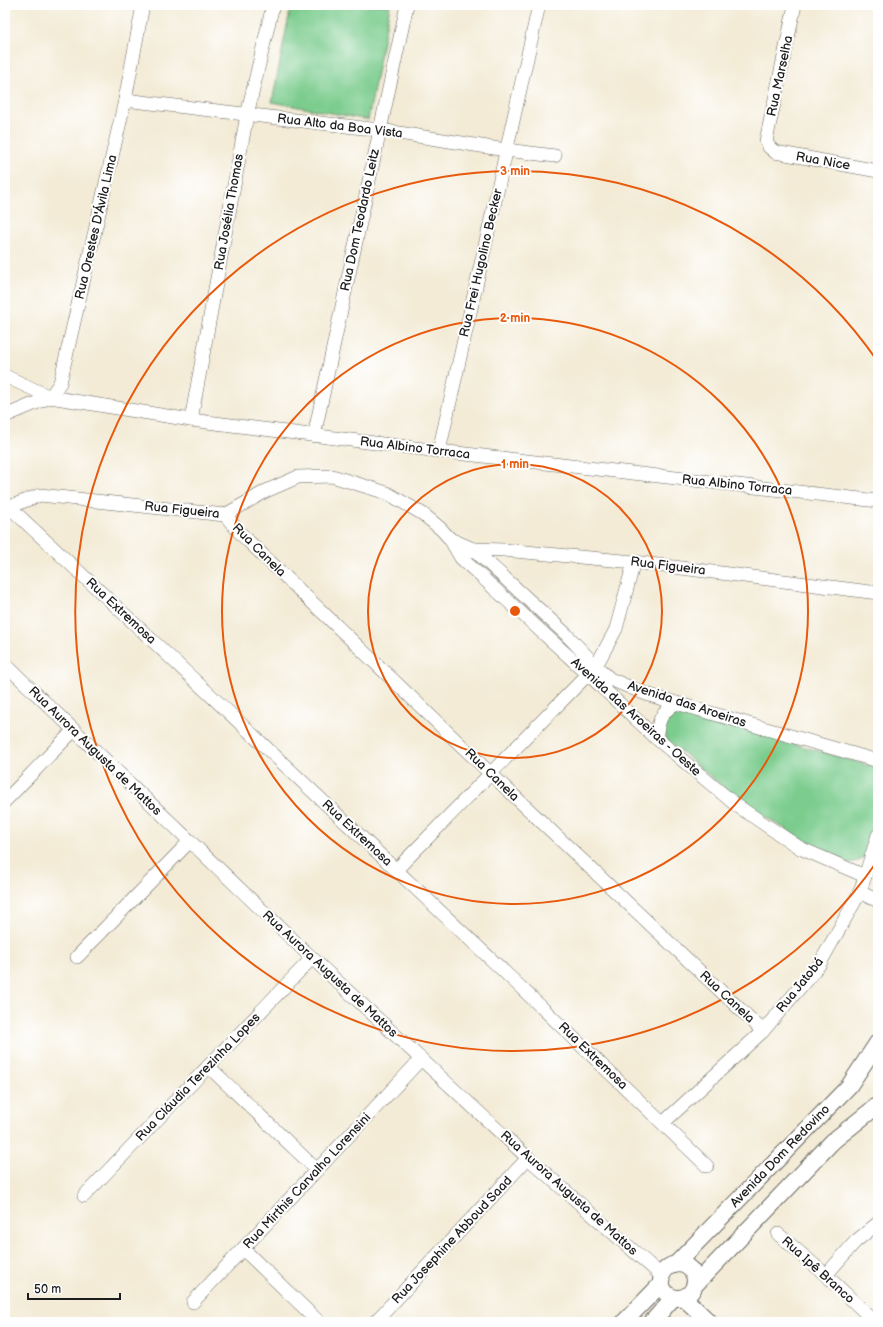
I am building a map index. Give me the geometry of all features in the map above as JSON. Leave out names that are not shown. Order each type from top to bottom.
[{"type":"street","name":"Rua Orestes D'Ávila Lima","points":[[50,397],[60,383],[125,100],[143,5]]},
{"type":"street","name":"Rua Josélia Thomas","points":[[191,420],[247,115],[274,5]]},
{"type":"street","name":"Rua Dom Teodardo Leitz","points":[[314,436],[407,5]]},
{"type":"street","name":"Rua Frei Hugolino Becker","points":[[439,451],[539,5]]},
{"type":"street","name":"Rua Marselha","points":[[769,148],[766,141],[795,5]]},
{"type":"street","name":"Rua Alto da Boa Vista","points":[[125,100],[380,130],[506,150],[555,156]]},
{"type":"street","name":"Rua Nice","points":[[769,148],[775,152],[878,171]]},
{"type":"street","name":"Rua Albino Torraca","points":[[5,376],[50,397],[191,420],[439,451],[878,501]]},
{"type":"street","points":[[5,416],[50,397]]},
{"type":"street","name":"Rua Figueira","points":[[7,505],[40,495],[226,515],[266,490],[298,477],[332,476],[387,493],[423,514],[441,529],[450,539]]},
{"type":"street","name":"Rua Extremosa","points":[[7,505],[396,870],[663,1123],[706,1166]]},
{"type":"street","name":"Rua Canela","points":[[226,515],[241,534],[762,1031]]},
{"type":"street","name":"Avenida das Aroeiras","points":[[450,539],[473,549],[567,635],[592,670],[646,694],[878,761]]},
{"type":"street","name":"Avenida das Aroeiras - Oeste","points":[[450,539],[461,558],[592,670],[656,738],[736,805],[800,848],[865,876]]},
{"type":"street","points":[[461,558],[473,549]]},
{"type":"street","name":"Rua Figueira","points":[[473,549],[504,550],[634,562],[878,593]]},
{"type":"street","points":[[396,870],[592,670],[616,629],[634,562]]},
{"type":"street","name":"Rua Aurora Augusta de Mattos","points":[[5,664],[312,958],[528,1158],[662,1279]]},
{"type":"street","points":[[656,738],[658,723],[664,711],[676,703]]},
{"type":"street","points":[[5,801],[74,730]]},
{"type":"street","name":"Rua Jatobá","points":[[663,1123],[762,1031],[819,965],[860,892],[865,876],[874,860],[878,835]]},
{"type":"street","points":[[77,957],[190,841]]},
{"type":"street","points":[[860,892],[878,901]]},
{"type":"street","name":"Rua Cláudia Terezinha Lopes","points":[[84,1196],[312,958]]},
{"type":"street","name":"Avenida Dom Redovino","points":[[675,1265],[849,1086],[878,1042]]},
{"type":"street","name":"Rua Mirthis Carvalho Lorensini","points":[[193,1302],[421,1059]]},
{"type":"street","points":[[208,1066],[317,1170]]},
{"type":"street","points":[[694,1286],[833,1141],[878,1104]]},
{"type":"street","name":"Rua Josephine Abboud Saad","points":[[375,1322],[528,1158]]},
{"type":"street","points":[[826,1275],[855,1242],[878,1223]]},
{"type":"street","name":"Rua Ipê Branco","points":[[778,1234],[826,1275],[875,1322]]},
{"type":"street","points":[[243,1249],[319,1322]]},
{"type":"street","points":[[624,1322],[662,1279],[669,1267],[681,1264],[691,1270],[694,1274],[695,1280],[692,1291],[689,1295],[679,1298],[652,1322]]},
{"type":"street","points":[[662,1279],[665,1292],[679,1298],[709,1322]]},
{"type":"green space","points":[[291,5],[390,5],[368,120],[272,102]]},
{"type":"green space","points":[[676,713],[686,713],[878,768],[878,818],[868,853],[859,861],[849,863],[807,842],[762,815],[733,795],[667,740],[663,730],[667,718]]}]
